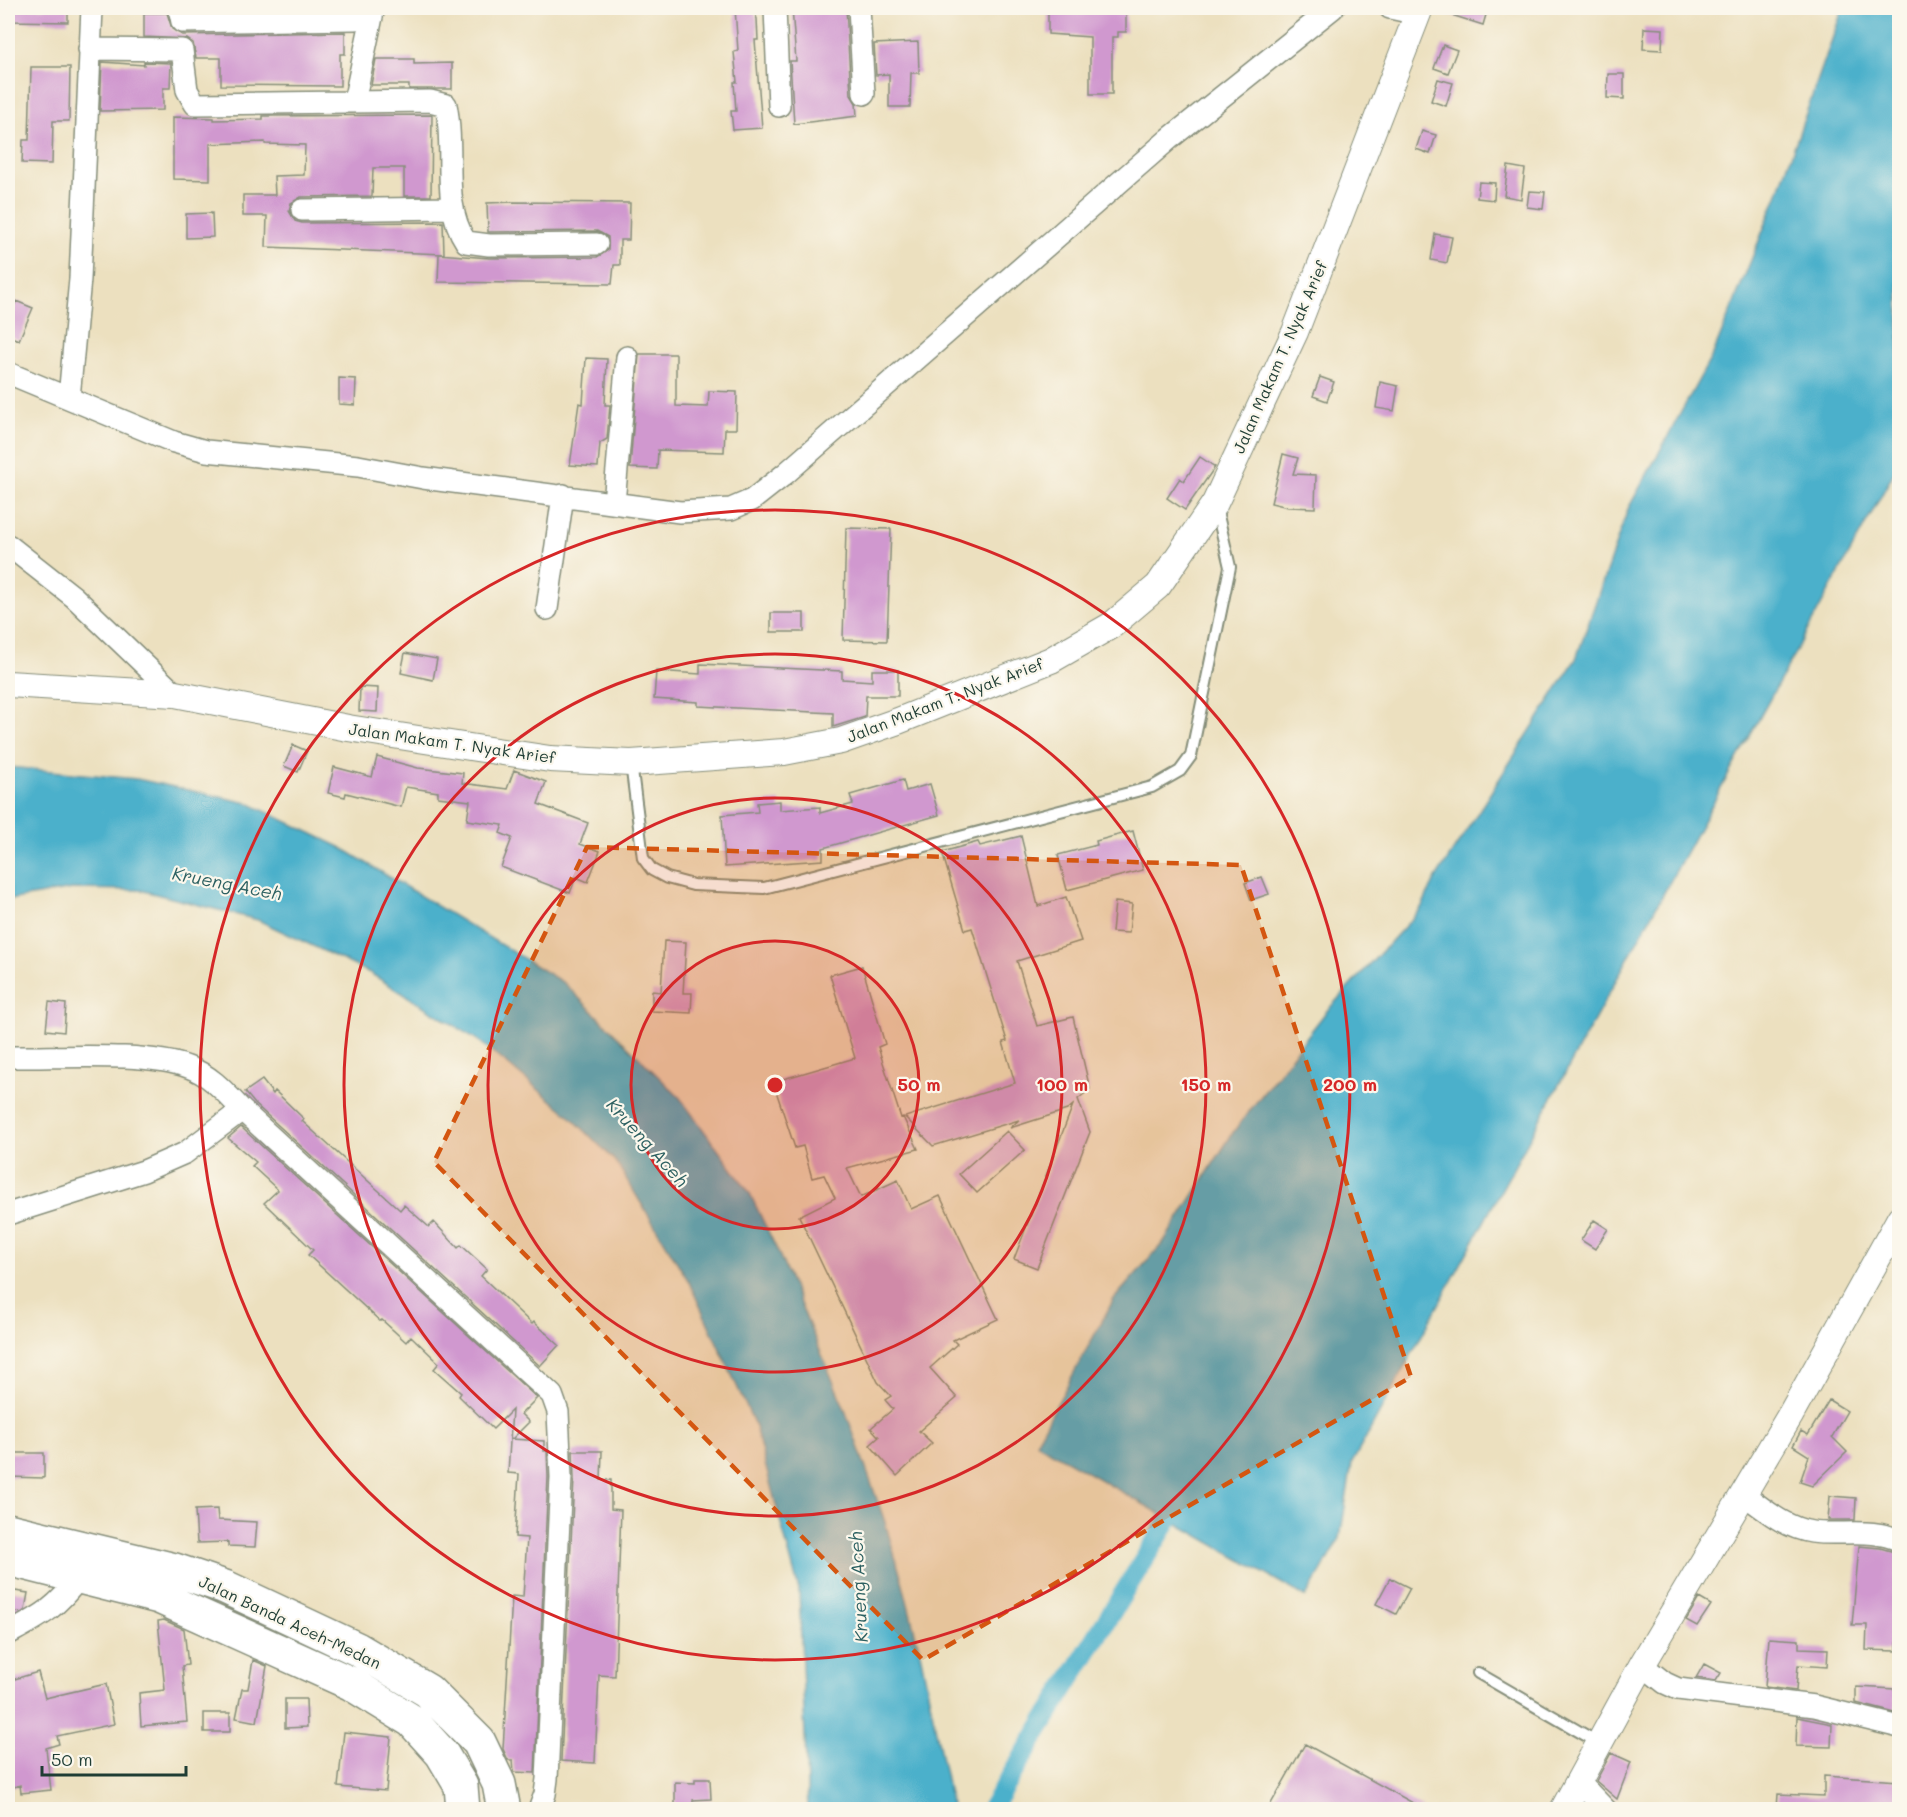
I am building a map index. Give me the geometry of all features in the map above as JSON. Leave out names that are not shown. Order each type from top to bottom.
[{"type":"highway","name":"Jalan Banda Aceh-Medan","points":[[8,1530],[175,1570],[225,1587],[357,1649],[428,1691],[479,1742],[499,1784],[504,1809]]},
{"type":"highway","name":"Jalan Banda Aceh-Medan","points":[[8,1559],[159,1597],[287,1653],[358,1688],[412,1721],[442,1754],[461,1786],[464,1809]]},
{"type":"street","points":[[69,398],[80,279],[92,8]]},
{"type":"street","points":[[775,8],[779,106]]},
{"type":"street","points":[[859,8],[864,94]]},
{"type":"street","points":[[8,373],[174,442],[206,451],[358,466],[423,478],[680,512],[715,512],[752,500],[1169,139],[1333,8]]},
{"type":"street","points":[[1390,8],[1419,11]]},
{"type":"street","points":[[374,10],[355,19],[181,15],[187,90],[195,104],[430,101],[446,105],[450,123],[453,208],[459,231],[466,242],[489,245],[597,244]]},
{"type":"street","points":[[354,102],[374,10]]},
{"type":"street","name":"Jalan Makam T. Nyak Arief","points":[[8,684],[175,694],[348,729],[550,759],[631,763],[784,752],[841,741],[898,721],[1051,660],[1112,625],[1158,586],[1215,503],[1295,332],[1419,11]]},
{"type":"street","points":[[89,49],[182,50]]},
{"type":"street","points":[[302,210],[453,208]]},
{"type":"street","points":[[614,502],[627,357]]},
{"type":"street","points":[[547,609],[563,495]]},
{"type":"street","points":[[8,545],[74,597],[175,694]]},
{"type":"street","points":[[8,1057],[150,1059],[188,1067],[214,1081],[242,1110],[552,1395],[555,1402],[561,1477],[547,1779],[545,1794],[539,1809]]},
{"type":"street","points":[[8,1215],[154,1167],[185,1153],[242,1110]]},
{"type":"street","points":[[1563,1809],[1642,1665],[1743,1494],[1899,1218]]},
{"type":"street","points":[[1743,1494],[1786,1524],[1809,1532],[1877,1533],[1899,1541]]},
{"type":"street","points":[[8,1634],[43,1616],[58,1604],[80,1577]]},
{"type":"street","points":[[1642,1665],[1665,1683],[1678,1689],[1814,1706],[1899,1727]]},
{"type":"street","points":[[1579,1782],[1606,1809]]},
{"type":"lane","points":[[631,763],[643,858],[652,870],[667,879],[693,885],[764,888],[1152,787],[1180,771],[1191,756],[1230,567],[1215,503]]},
{"type":"lane","points":[[1478,1673],[1600,1744]]},
{"type":"highlighted area","points":[[587,847],[1241,865],[1411,1377],[923,1660],[434,1162]]},
{"type":"water","points":[[1843,8],[1899,8],[1899,463],[1352,1463],[1340,1538],[1306,1597],[1036,1443],[1114,1299],[1163,1243],[1234,1131],[1326,1012],[1420,910],[1436,878],[1576,659],[1628,509],[1714,352],[1777,196]]},
{"type":"water","name":"Krueng Aceh","points":[[8,767],[137,779],[248,803],[340,847],[564,983],[680,1098],[749,1192],[779,1254],[844,1407],[885,1522],[903,1584],[921,1657],[952,1809],[808,1809],[799,1590],[754,1423],[688,1280],[616,1162],[568,1114],[478,1040],[370,973],[258,920],[140,890],[72,889],[8,900]]},
{"type":"building","points":[[8,8],[68,8],[68,22],[8,21]]},
{"type":"building","points":[[735,8],[753,8],[757,19],[758,40],[755,40],[762,128],[733,130],[731,111],[736,111],[734,82],[737,82],[734,52],[738,51]]},
{"type":"building","points":[[792,8],[846,8],[851,95],[856,103],[857,116],[794,124],[790,61],[796,61]]},
{"type":"building","points":[[1048,8],[1126,9],[1126,32],[1118,32],[1118,37],[1112,37],[1112,94],[1090,94],[1090,37],[1048,34]]},
{"type":"building","points":[[1440,8],[1488,8],[1483,25],[1439,11]]},
{"type":"building","points":[[144,13],[167,13],[172,29],[182,35],[345,32],[345,54],[340,54],[340,86],[221,85],[221,58],[196,58],[193,43],[187,39],[144,37]]},
{"type":"building","points":[[1644,28],[1663,29],[1662,50],[1643,49]]},
{"type":"building","points":[[918,42],[919,73],[911,73],[910,107],[889,107],[889,74],[876,75],[874,44]]},
{"type":"building","points":[[1443,45],[1457,50],[1448,73],[1434,68]]},
{"type":"building","points":[[376,59],[414,59],[414,64],[452,63],[452,89],[409,89],[409,85],[371,85]]},
{"type":"building","points":[[102,62],[144,65],[144,62],[171,63],[170,88],[163,88],[163,110],[100,111]]},
{"type":"building","points":[[31,67],[70,67],[69,121],[53,121],[52,164],[22,163],[23,140],[29,140]]},
{"type":"building","points":[[1608,74],[1624,74],[1624,99],[1607,98]]},
{"type":"building","points":[[1438,79],[1453,83],[1446,106],[1431,101]]},
{"type":"building","points":[[432,115],[431,196],[404,196],[404,168],[373,168],[372,196],[301,197],[291,203],[289,211],[295,221],[302,223],[443,222],[444,254],[266,247],[267,216],[243,216],[243,195],[275,195],[274,176],[304,175],[305,145],[265,144],[265,142],[210,144],[210,180],[173,179],[173,117],[214,118],[214,120],[263,119],[263,116]]},
{"type":"building","points":[[1422,131],[1436,135],[1430,154],[1416,149]]},
{"type":"building","points":[[1508,166],[1525,169],[1521,199],[1504,196]]},
{"type":"building","points":[[1479,182],[1495,183],[1494,200],[1477,198]]},
{"type":"building","points":[[1529,191],[1545,192],[1543,209],[1527,207]]},
{"type":"building","points":[[487,203],[630,203],[629,240],[620,240],[620,265],[614,265],[612,284],[438,282],[439,254],[489,258],[597,257],[608,250],[608,237],[597,231],[488,232]]},
{"type":"building","points":[[212,213],[213,237],[186,238],[186,214]]},
{"type":"building","points":[[1435,234],[1452,237],[1447,263],[1431,260]]},
{"type":"building","points":[[16,301],[33,308],[19,340],[8,336],[8,322]]},
{"type":"building","points":[[639,354],[676,354],[676,406],[708,407],[709,391],[737,392],[736,429],[725,429],[724,452],[658,450],[657,469],[630,468]]},
{"type":"building","points":[[586,358],[607,359],[605,405],[610,405],[607,439],[600,443],[598,467],[570,465],[579,403],[583,404]]},
{"type":"building","points":[[1320,377],[1334,382],[1327,401],[1313,396]]},
{"type":"building","points":[[339,378],[356,379],[355,405],[339,404]]},
{"type":"building","points":[[1380,382],[1398,386],[1394,411],[1376,408]]},
{"type":"building","points":[[1283,454],[1298,458],[1293,474],[1316,475],[1315,508],[1288,507],[1271,503]]},
{"type":"building","points":[[1200,457],[1215,467],[1185,510],[1167,498],[1180,478],[1184,481]]},
{"type":"building","points":[[846,528],[891,529],[887,641],[843,640]]},
{"type":"building","points":[[771,613],[804,613],[804,632],[771,632]]},
{"type":"building","points":[[405,653],[437,659],[433,680],[401,673]]},
{"type":"building","points":[[700,664],[842,671],[842,679],[872,681],[872,670],[898,670],[898,696],[866,696],[865,717],[833,727],[833,713],[698,706],[698,702],[654,699],[656,671],[700,674]]},
{"type":"building","points":[[360,687],[378,688],[377,712],[359,711]]},
{"type":"building","points":[[293,745],[307,751],[298,772],[284,766]]},
{"type":"building","points":[[377,757],[418,768],[463,773],[462,783],[507,789],[514,770],[546,782],[538,804],[588,823],[580,844],[600,851],[588,882],[576,877],[570,893],[501,867],[512,838],[500,833],[503,825],[467,820],[470,801],[438,797],[438,792],[406,787],[401,807],[346,793],[345,797],[328,793],[334,767],[372,777]]},
{"type":"building","points":[[903,780],[906,791],[930,784],[939,815],[823,848],[823,860],[725,867],[722,815],[758,812],[757,803],[780,801],[780,810],[820,807],[820,813],[853,804],[850,795]]},
{"type":"building","points":[[1133,831],[1143,870],[1067,890],[1058,855],[1097,845],[1096,841]]},
{"type":"building","points":[[1021,836],[1038,906],[1066,897],[1081,941],[1017,961],[1037,1026],[1073,1017],[1090,1089],[1078,1099],[1090,1132],[1037,1268],[1014,1259],[1073,1105],[1067,1110],[1010,1128],[1019,1120],[933,1146],[905,1117],[1015,1083],[1003,1042],[1007,1041],[972,928],[965,930],[942,852],[978,842],[980,846]]},
{"type":"building","points":[[1262,877],[1269,894],[1251,900],[1245,883]]},
{"type":"building","points":[[1115,902],[1132,904],[1129,933],[1112,932]]},
{"type":"building","points":[[664,941],[686,942],[683,993],[692,993],[691,1013],[652,1011],[652,991],[661,992]]},
{"type":"building","points":[[862,966],[885,1044],[878,1047],[901,1118],[903,1117],[918,1149],[847,1168],[861,1197],[898,1180],[911,1209],[940,1196],[998,1319],[953,1340],[957,1344],[930,1368],[957,1398],[919,1431],[932,1443],[897,1476],[870,1445],[879,1437],[871,1428],[893,1409],[885,1400],[891,1396],[878,1382],[799,1216],[835,1198],[824,1175],[812,1178],[803,1146],[795,1148],[773,1082],[855,1058],[830,975]]},
{"type":"building","points":[[49,1002],[66,1004],[64,1032],[46,1030]]},
{"type":"building","points":[[262,1080],[273,1094],[275,1091],[304,1119],[302,1121],[400,1210],[404,1205],[429,1227],[434,1222],[458,1248],[461,1245],[487,1269],[481,1276],[532,1324],[534,1322],[559,1345],[540,1366],[255,1104],[245,1092]]},
{"type":"building","points":[[241,1127],[537,1398],[521,1414],[529,1422],[512,1439],[544,1441],[544,1451],[547,1451],[548,1477],[535,1773],[514,1772],[513,1760],[508,1760],[503,1749],[512,1596],[523,1597],[527,1538],[515,1537],[519,1474],[508,1473],[512,1410],[493,1429],[459,1396],[461,1393],[434,1369],[439,1363],[411,1336],[406,1342],[308,1255],[313,1250],[264,1203],[278,1190],[252,1166],[256,1162],[228,1138]]},
{"type":"building","points":[[1007,1131],[1025,1150],[977,1193],[959,1174]]},
{"type":"building","points":[[1594,1220],[1608,1229],[1595,1249],[1581,1240]]},
{"type":"building","points":[[1829,1400],[1847,1411],[1832,1437],[1847,1452],[1812,1486],[1800,1482],[1809,1456],[1793,1446],[1801,1431],[1808,1435]]},
{"type":"building","points":[[573,1451],[602,1451],[601,1480],[611,1480],[611,1509],[621,1510],[615,1676],[599,1675],[595,1763],[561,1761],[574,1478]]},
{"type":"building","points":[[8,1453],[44,1453],[44,1478],[8,1477]]},
{"type":"building","points":[[1830,1496],[1856,1498],[1855,1520],[1828,1520]]},
{"type":"building","points":[[217,1509],[218,1520],[257,1522],[255,1547],[228,1546],[228,1542],[197,1543],[195,1510]]},
{"type":"building","points":[[1859,1546],[1898,1553],[1895,1604],[1898,1604],[1897,1651],[1866,1650],[1867,1625],[1852,1625]]},
{"type":"building","points":[[1390,1578],[1410,1588],[1396,1614],[1376,1604]]},
{"type":"building","points":[[8,1590],[28,1593],[25,1610],[21,1613],[8,1610]]},
{"type":"building","points":[[1699,1598],[1711,1605],[1697,1626],[1686,1620]]},
{"type":"building","points":[[164,1620],[184,1629],[188,1665],[182,1666],[187,1722],[141,1726],[139,1693],[165,1690],[158,1621]]},
{"type":"building","points":[[1769,1638],[1799,1640],[1799,1648],[1828,1649],[1827,1667],[1798,1665],[1796,1691],[1765,1687]]},
{"type":"building","points":[[253,1660],[267,1666],[257,1722],[236,1718],[242,1689],[248,1689]]},
{"type":"building","points":[[1704,1664],[1721,1673],[1716,1681],[1696,1678]]},
{"type":"building","points":[[38,1672],[45,1698],[106,1684],[114,1724],[57,1736],[59,1744],[46,1748],[51,1790],[21,1793],[20,1785],[8,1789],[8,1681]]},
{"type":"building","points":[[1856,1687],[1896,1689],[1895,1713],[1856,1703]]},
{"type":"building","points":[[285,1699],[306,1699],[307,1727],[285,1728]]},
{"type":"building","points":[[204,1713],[230,1713],[230,1732],[204,1732]]},
{"type":"building","points":[[1797,1717],[1832,1724],[1831,1747],[1796,1746]]},
{"type":"building","points":[[344,1732],[391,1737],[386,1791],[338,1787]]},
{"type":"building","points":[[1305,1744],[1424,1809],[1268,1809]]},
{"type":"building","points":[[1611,1753],[1631,1762],[1617,1799],[1596,1781]]},
{"type":"building","points":[[1824,1776],[1899,1781],[1899,1809],[1777,1809],[1778,1794],[1824,1796]]},
{"type":"building","points":[[695,1779],[710,1779],[711,1799],[693,1800],[693,1805],[675,1805],[675,1782],[695,1783]]},
{"type":"waterway","points":[[990,1810],[1169,1519]]}]
